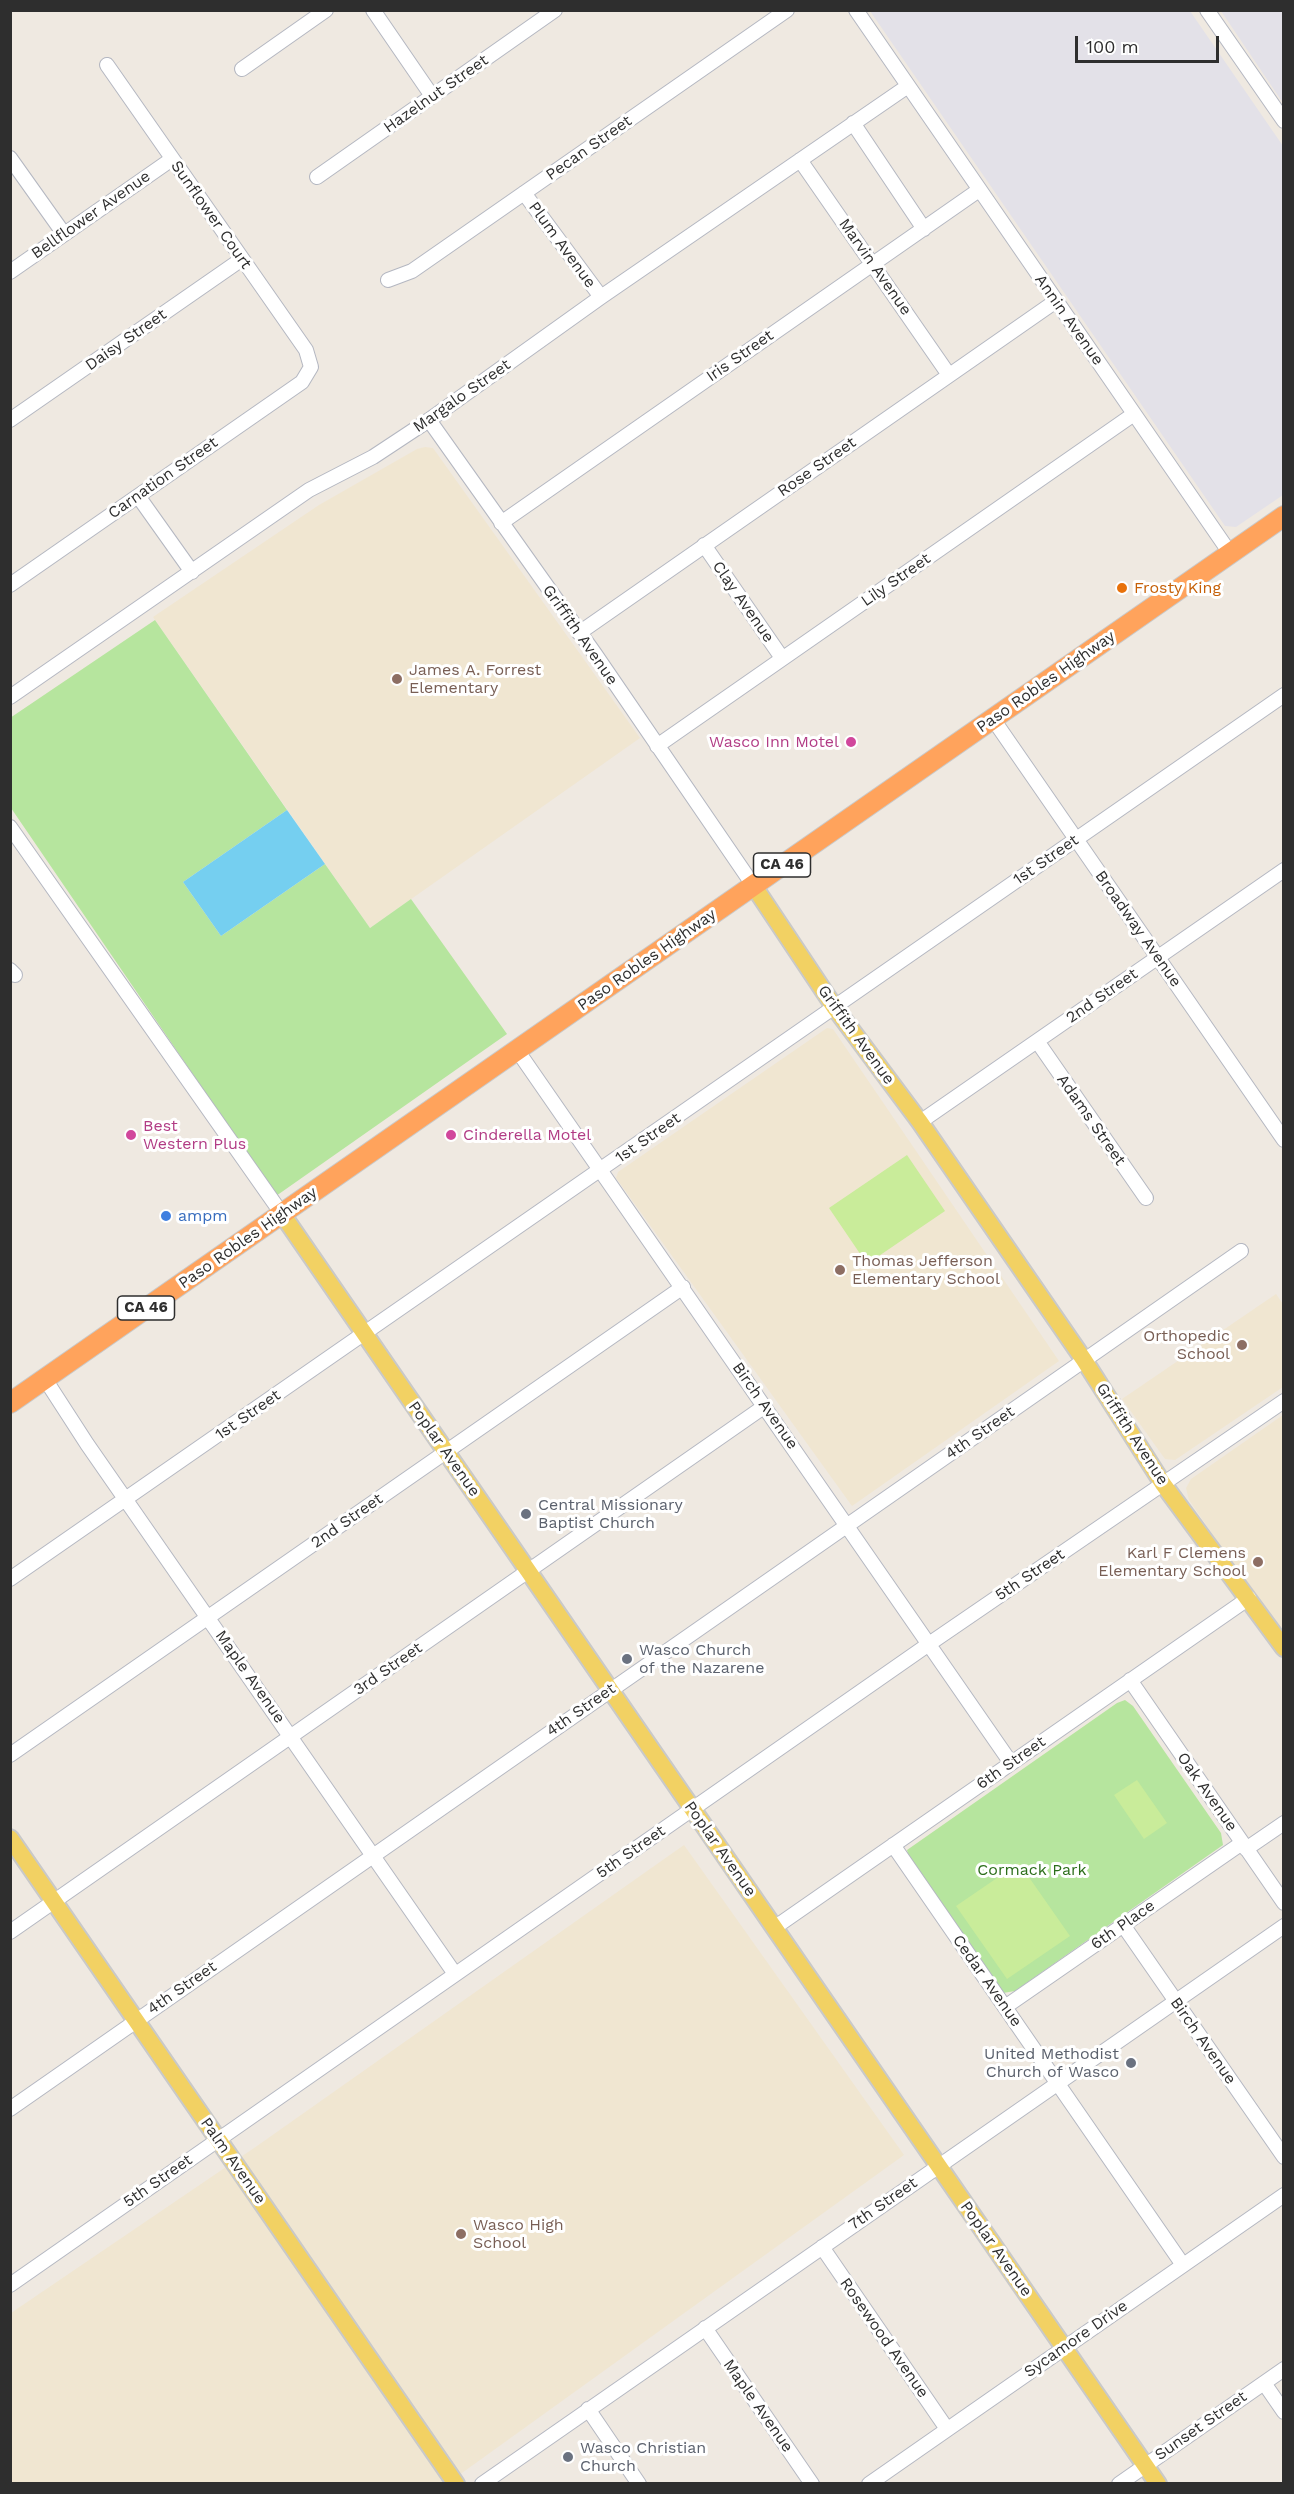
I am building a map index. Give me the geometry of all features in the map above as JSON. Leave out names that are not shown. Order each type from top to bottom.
[{"type":"highway","name":"Paso Robles Highway","points":[[10,1403],[1284,516]]},
{"type":"main road","name":"Griffith Avenue","points":[[753,885],[835,1008],[921,1122],[1084,1360],[1163,1484],[1284,1648]]},
{"type":"main road","name":"Poplar Avenue","points":[[282,1214],[1158,2484]]},
{"type":"main road","name":"Palm Avenue","points":[[10,1838],[456,2484]]},
{"type":"street","points":[[242,69],[326,10]]},
{"type":"street","points":[[373,10],[432,96]]},
{"type":"street","name":"Hazelnut Street","points":[[317,177],[555,10]]},
{"type":"street","name":"Pecan Street","points":[[388,280],[412,271],[787,10]]},
{"type":"street","name":"Annin Avenue","points":[[856,10],[1230,553]]},
{"type":"street","points":[[1207,10],[1284,121]]},
{"type":"street","name":"Sunflower Court","points":[[107,66],[306,350],[310,367]]},
{"type":"street","name":"Margalo Street","points":[[10,697],[309,490],[373,457],[429,420],[600,297],[908,86]]},
{"type":"street","points":[[853,123],[924,229]]},
{"type":"street","points":[[10,158],[64,234]]},
{"type":"street","name":"Bellflower Avenue","points":[[10,272],[172,159]]},
{"type":"street","name":"Marvin Avenue","points":[[801,160],[949,375]]},
{"type":"street","name":"Iris Street","points":[[501,523],[980,190]]},
{"type":"street","name":"Plum Avenue","points":[[524,193],[600,297]]},
{"type":"street","name":"Daisy Street","points":[[10,420],[242,259]]},
{"type":"street","name":"Rose Street","points":[[579,633],[1056,301]]},
{"type":"street","name":"Carnation Street","points":[[10,585],[302,382],[310,367]]},
{"type":"street","name":"Lily Street","points":[[657,746],[1134,414]]},
{"type":"street","name":"Griffith Avenue","points":[[429,420],[753,885]]},
{"type":"street","points":[[138,496],[192,572]]},
{"type":"street","name":"Clay Avenue","points":[[705,545],[782,658]]},
{"type":"street","name":"1st Street","points":[[10,1579],[1284,695]]},
{"type":"street","name":"Broadway Avenue","points":[[993,719],[1282,1134]]},
{"type":"street","points":[[10,826],[282,1214]]},
{"type":"street","name":"2nd Street","points":[[921,1122],[1158,957],[1281,877]]},
{"type":"street","name":"Adams Street","points":[[1037,1041],[1146,1198]]},
{"type":"street","name":"Birch Avenue","points":[[518,1050],[1011,1763]]},
{"type":"street","name":"4th Street","points":[[10,2109],[1241,1251]]},
{"type":"street","name":"2nd Street","points":[[10,1755],[683,1287]]},
{"type":"street","name":"Maple Avenue","points":[[45,1379],[87,1444],[127,1498],[455,1974]]},
{"type":"street","name":"5th Street","points":[[10,2285],[929,1644],[1284,1401]]},
{"type":"street","name":"3rd Street","points":[[10,1932],[765,1406]]},
{"type":"street","name":"6th Street","points":[[774,1928],[1249,1598]]},
{"type":"street","name":"Oak Avenue","points":[[1130,1680],[1284,1903]]},
{"type":"street","name":"6th Place","points":[[1005,2007],[1123,1925],[1244,1846],[1284,1823]]},
{"type":"street","name":"Cedar Avenue","points":[[893,1845],[1183,2265]]},
{"type":"street","name":"Birch Avenue","points":[[1123,1925],[1284,2157]]},
{"type":"street","name":"7th Street","points":[[482,2484],[1284,1926]]},
{"type":"street","name":"Sycamore Drive","points":[[869,2484],[1284,2195]]},
{"type":"street","name":"Rosewood Avenue","points":[[822,2247],[947,2429]]},
{"type":"street","name":"Maple Avenue","points":[[705,2328],[812,2484]]},
{"type":"street","name":"Sunset Street","points":[[1119,2484],[1284,2369]]},
{"type":"street","points":[[1264,2383],[1284,2412]]},
{"type":"street","points":[[588,2409],[639,2484]]},
{"type":"shaded area","points":[[870,11],[1190,11],[1283,146],[1283,495],[1236,527],[1225,526]]},
{"type":"shaded area","points":[[1221,11],[1283,11],[1283,103]]},
{"type":"shaded area","name":"James A. Forrest Elementary","points":[[433,448],[640,738],[370,928],[153,617],[319,505],[417,449]]},
{"type":"shaded area","name":"Thomas Jefferson Elementary School","points":[[827,1028],[833,1029],[1059,1361],[852,1506],[616,1178],[618,1172]]},
{"type":"shaded area","name":"Orthopedic School","points":[[1276,1294],[1283,1304],[1283,1387],[1175,1460],[1165,1459],[1122,1399]]},
{"type":"shaded area","name":"Karl F Clemens Elementary School","points":[[1283,1415],[1283,1637],[1189,1500],[1186,1488],[1191,1479]]},
{"type":"shaded area","name":"Wasco High School","points":[[684,1845],[904,2155],[448,2483],[11,2484],[11,2313],[257,2146]]},
{"type":"green space","points":[[155,620],[287,810],[183,882],[221,936],[325,864],[370,928],[411,899],[507,1034],[276,1196],[11,808],[10,718]]},
{"type":"green space","points":[[907,1155],[945,1211],[867,1264],[829,1208]]},
{"type":"green space","name":"Cormack Park","points":[[1125,1700],[1133,1706],[1221,1833],[1223,1845],[1015,1991],[1003,1993],[909,1858],[907,1850],[1117,1703]]},
{"type":"green space","points":[[1137,1780],[1167,1823],[1144,1839],[1114,1795]]},
{"type":"green space","points":[[1019,1863],[1070,1936],[1007,1979],[956,1906]]},
{"type":"water","points":[[287,810],[325,864],[221,936],[183,882]]},
{"type":"place","name":"Frosty King","points":[[1122,588]]},
{"type":"place","name":"James A. Forrest Elementary","points":[[397,679]]},
{"type":"place","name":"Wasco Inn Motel","points":[[851,742]]},
{"type":"place","name":"Best Western Plus","points":[[131,1135]]},
{"type":"place","name":"Cinderella Motel","points":[[451,1135]]},
{"type":"place","name":"ampm","points":[[166,1216]]},
{"type":"place","name":"Thomas Jefferson Elementary School","points":[[840,1270]]},
{"type":"place","name":"Orthopedic School","points":[[1242,1345]]},
{"type":"place","name":"Central Missionary Baptist Church","points":[[526,1514]]},
{"type":"place","name":"Karl F Clemens Elementary School","points":[[1258,1562]]},
{"type":"place","name":"Wasco Church of the Nazarene","points":[[627,1659]]},
{"type":"place","name":"United Methodist Church of Wasco","points":[[1131,2063]]},
{"type":"place","name":"Wasco High School","points":[[461,2234]]},
{"type":"place","name":"Wasco Christian Church","points":[[568,2457]]}]
